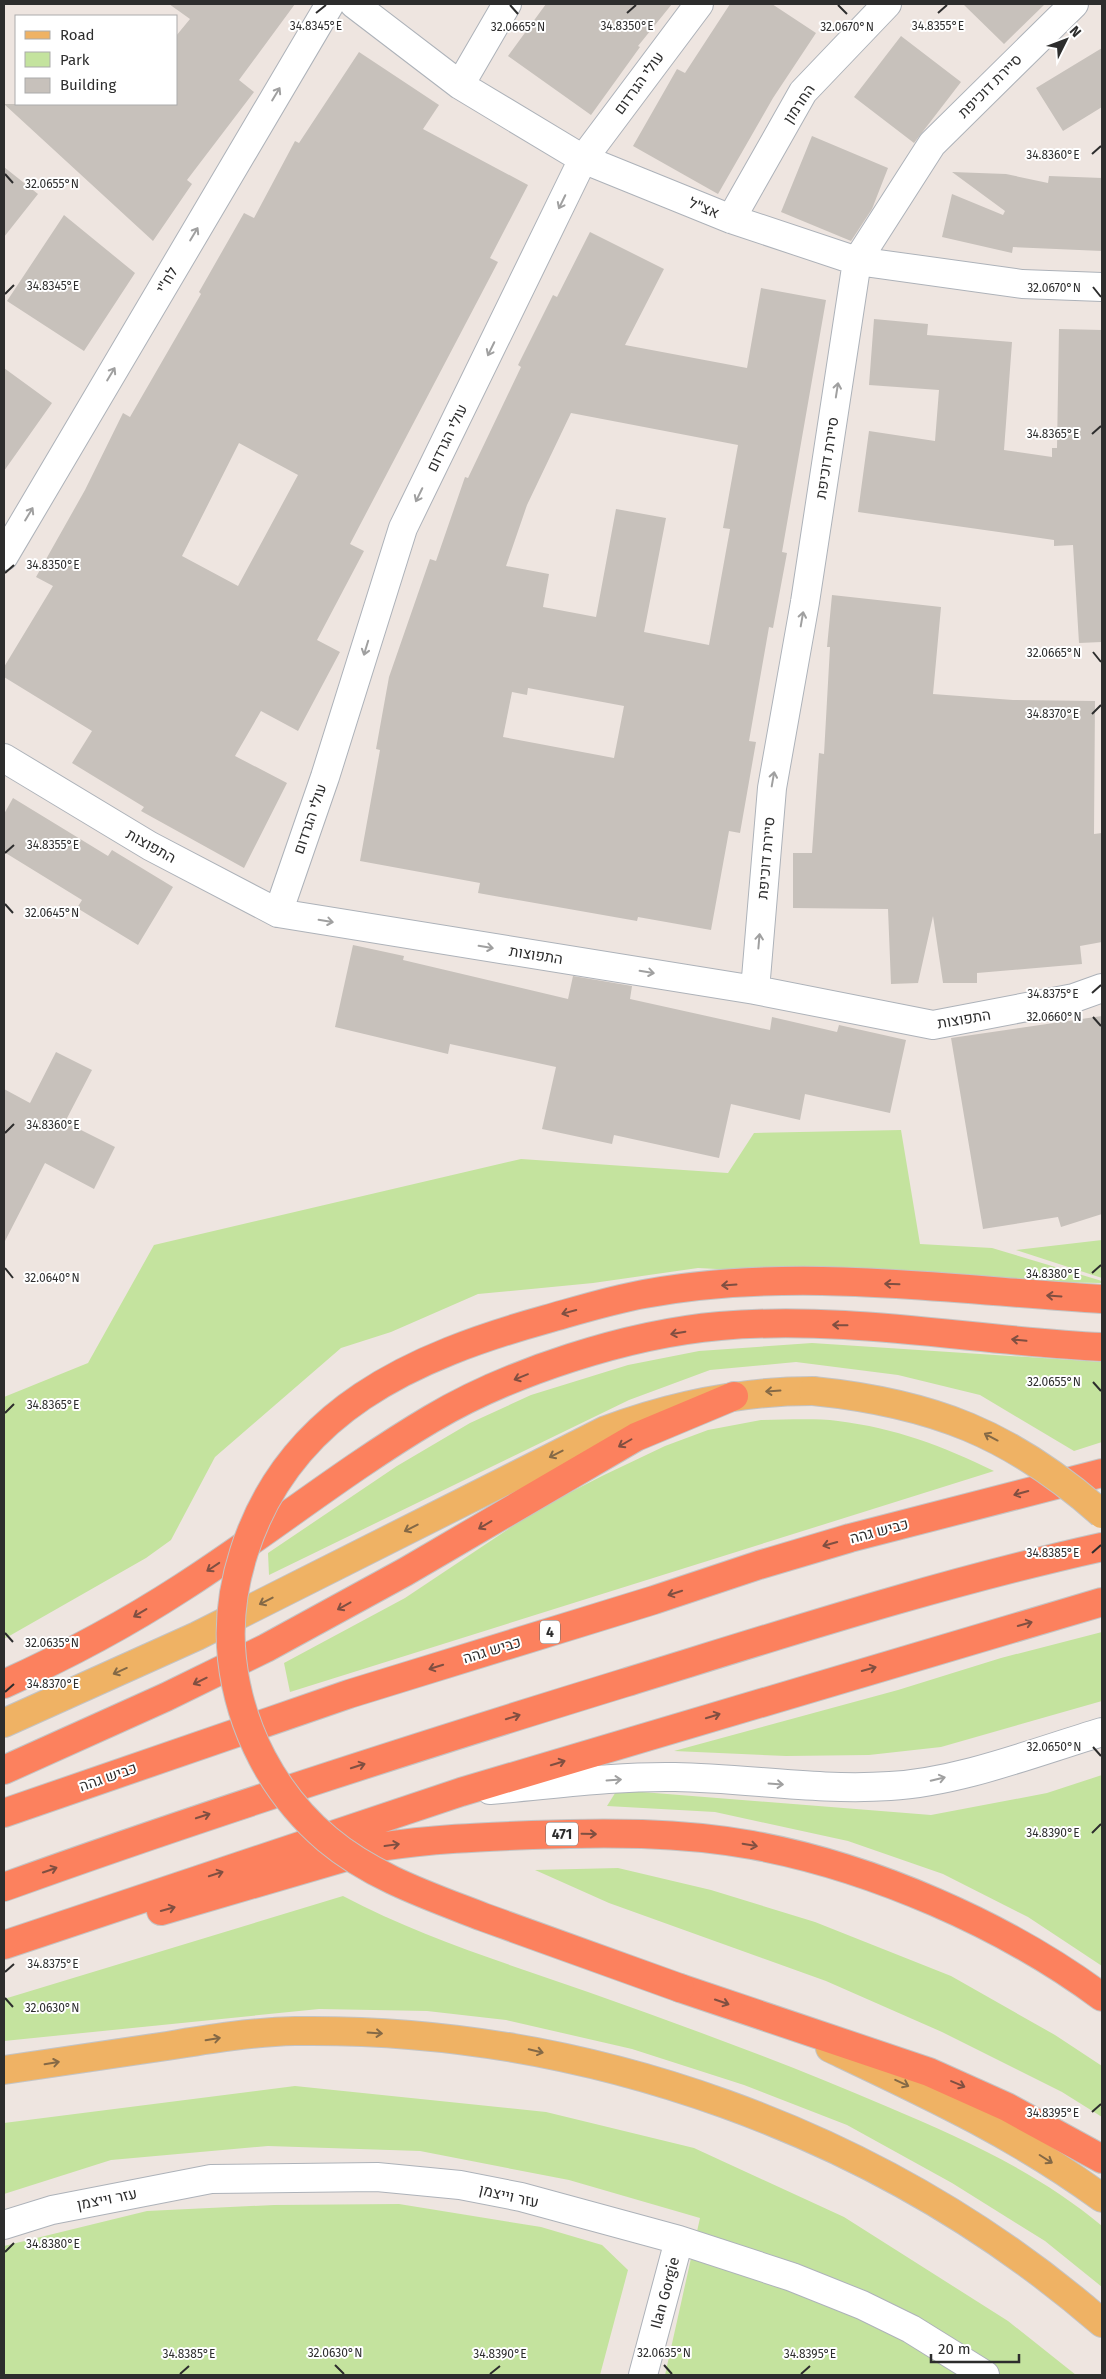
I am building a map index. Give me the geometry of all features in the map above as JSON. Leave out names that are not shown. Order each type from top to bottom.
[{"type":"highway","points":[[1102,1299],[896,1284],[794,1282],[703,1287],[645,1294],[529,1324],[449,1351],[418,1364],[365,1394],[336,1415],[299,1450],[278,1478],[250,1532],[237,1574],[232,1604],[230,1642],[235,1684],[248,1728],[269,1770],[291,1801],[327,1839],[378,1873],[414,1890],[680,1988],[887,2056],[956,2083],[1007,2106],[1102,2159]]},
{"type":"highway","points":[[4,1684],[92,1642],[182,1588],[354,1468],[433,1417],[477,1395],[586,1354],[640,1340],[718,1326],[783,1324],[851,1325],[1102,1348]]},
{"type":"highway","points":[[4,1770],[166,1697],[266,1648],[406,1572],[636,1437],[734,1396]]},
{"type":"highway","name":"כביש גהה","points":[[4,1813],[340,1697],[654,1600],[759,1565],[860,1536],[1102,1472]]},
{"type":"highway","points":[[4,1887],[216,1812],[689,1662],[925,1590],[1005,1569],[1102,1547]]},
{"type":"highway","points":[[4,1945],[461,1792],[1102,1602]]},
{"type":"highway","name":"471","points":[[4,1957],[380,1847],[460,1838],[579,1833],[638,1834],[697,1838],[753,1845],[854,1871],[896,1886],[979,1923],[1071,1974],[1102,1997]]},
{"type":"main road","points":[[4,1722],[197,1636],[606,1430],[685,1404],[772,1391],[813,1391],[857,1395],[901,1404],[940,1415],[985,1433],[1031,1458],[1102,1514]]},
{"type":"main road","points":[[764,2017],[969,2114],[1029,2148],[1102,2198]]},
{"type":"main road","points":[[4,2070],[222,2037],[293,2031],[367,2032],[437,2037],[523,2048],[685,2090],[809,2138],[869,2168],[981,2231],[1040,2273],[1102,2323]]},
{"type":"street","name":"לח\"י","points":[[4,556],[330,4]]},
{"type":"street","name":"אצ\"ל","points":[[354,4],[460,85],[583,159],[731,219],[857,261],[1022,284],[1102,287]]},
{"type":"street","points":[[460,85],[507,4]]},
{"type":"street","name":"עולי הגרדום","points":[[278,913],[325,777],[403,528],[583,159],[699,4]]},
{"type":"street","name":"החרמון","points":[[731,219],[803,92],[888,4]]},
{"type":"street","name":"סיירת דוכיפת","points":[[755,990],[772,788],[805,602],[857,261],[932,144],[1074,4]]},
{"type":"street","name":"התפוצות","points":[[4,758],[150,846],[278,913],[755,990],[933,1025],[1074,998],[1102,988]]},
{"type":"street","points":[[461,1792],[674,1777],[815,1786],[890,1786],[929,1781],[982,1768],[1102,1732]]},
{"type":"street","name":"עזר וייצמן","points":[[4,2225],[52,2210],[211,2179],[377,2177],[460,2185],[522,2197],[679,2240],[792,2277],[862,2305],[911,2329],[985,2375]]},
{"type":"street","name":"Ilan Gorgie","points":[[643,2375],[679,2240]]},
{"type":"green space","points":[[901,1130],[920,1244],[992,1248],[1102,1281],[1102,1283],[906,1279],[698,1268],[593,1283],[478,1294],[391,1332],[341,1348],[215,1457],[171,1540],[146,1558],[4,1639],[4,1397],[88,1363],[154,1245],[521,1159],[728,1173],[754,1133]]},
{"type":"green space","points":[[1102,1240],[1102,1278],[1016,1250]]},
{"type":"green space","points":[[812,1343],[1102,1362],[1102,1442],[1074,1451],[980,1395],[898,1375],[796,1362],[710,1370],[629,1400],[269,1575],[268,1553],[397,1466],[470,1423],[531,1395],[628,1365],[699,1351]]},
{"type":"green space","points":[[761,1420],[829,1420],[879,1428],[937,1446],[994,1471],[290,1692],[284,1663],[405,1598],[540,1508],[665,1446],[708,1430]]},
{"type":"green space","points":[[1102,1632],[1102,1701],[941,1747],[869,1755],[786,1756],[674,1751],[898,1690],[1001,1658]]},
{"type":"green space","points":[[1102,1775],[1102,1966],[1028,1917],[943,1874],[848,1841],[715,1812],[607,1806],[617,1790],[931,1815],[1047,1793]]},
{"type":"green space","points":[[618,1868],[711,1890],[815,1922],[951,1976],[1055,2035],[1102,2066],[1102,2117],[1062,2092],[942,2032],[826,1981],[609,1903],[535,1870]]},
{"type":"green space","points":[[343,1896],[433,1937],[664,2019],[814,2076],[972,2144],[1052,2189],[1102,2226],[1102,2287],[1045,2241],[952,2183],[847,2125],[744,2085],[632,2049],[506,2020],[427,2011],[319,2009],[4,2041],[4,1999]]},
{"type":"green space","points":[[295,2086],[546,2112],[694,2148],[844,2217],[1008,2321],[1076,2375],[665,2375],[700,2218],[569,2180],[420,2151],[268,2146],[111,2160],[4,2194],[4,2123]]},
{"type":"green space","points":[[399,2204],[541,2227],[602,2245],[628,2270],[600,2375],[4,2375],[4,2246],[147,2211],[274,2205]]},
{"type":"building","points":[[169,4],[295,4],[239,80],[254,92],[187,180],[192,184],[153,241],[4,104],[178,105],[178,34],[190,19]]},
{"type":"building","points":[[546,4],[672,4],[638,46],[640,47],[591,115],[508,56]]},
{"type":"building","points":[[730,4],[772,4],[816,33],[773,98],[718,194],[633,146],[677,69],[685,73]]},
{"type":"building","points":[[963,4],[1045,4],[1004,44]]},
{"type":"building","points":[[901,36],[961,82],[914,143],[854,97]]},
{"type":"building","points":[[1102,48],[1102,107],[1063,131],[1036,88]]},
{"type":"building","points":[[359,52],[439,105],[423,129],[528,185],[490,258],[498,262],[350,544],[364,551],[317,640],[340,652],[298,731],[261,711],[235,756],[287,783],[244,868],[141,811],[144,807],[72,763],[92,731],[4,677],[4,667],[53,586],[36,577],[85,490],[123,413],[130,417],[201,294],[199,292],[244,213],[254,218],[295,141],[299,143]],"holes":[[[239,443],[298,475],[238,586],[182,556]]]},
{"type":"building","points":[[812,136],[888,168],[872,209],[851,241],[781,212]]},
{"type":"building","points":[[4,167],[38,194],[4,237]]},
{"type":"building","points":[[952,172],[1006,174],[1048,183],[1049,176],[1102,178],[1102,251],[1013,247],[1012,253],[942,237],[952,194],[1003,215],[1005,211]]},
{"type":"building","points":[[64,215],[135,273],[84,351],[7,301]]},
{"type":"building","points":[[590,232],[664,269],[625,345],[747,368],[761,288],[826,300],[782,552],[787,553],[773,628],[769,627],[749,741],[756,742],[740,833],[729,831],[711,930],[638,917],[637,921],[478,893],[480,883],[360,861],[380,750],[376,749],[389,677],[430,559],[436,561],[465,477],[468,478],[521,367],[518,365],[553,295],[557,297]],"holes":[[[571,413],[738,445],[723,528],[730,529],[709,645],[644,632],[666,518],[616,509],[596,617],[543,607],[549,574],[506,566],[527,505]],[[528,688],[624,706],[614,758],[503,737],[512,692],[527,695]]]},
{"type":"building","points":[[874,319],[928,324],[927,335],[1012,342],[1004,450],[1052,457],[1052,448],[1057,448],[1059,329],[1102,330],[1102,642],[1079,643],[1073,545],[1054,546],[1054,540],[858,512],[869,431],[935,441],[939,390],[869,385]]},
{"type":"building","points":[[4,368],[52,403],[4,471]]},
{"type":"building","points":[[832,595],[941,607],[933,694],[1013,700],[1095,701],[1094,834],[1102,833],[1102,942],[1080,946],[1082,964],[977,973],[977,983],[943,983],[933,916],[918,983],[891,984],[888,909],[793,908],[793,853],[812,853],[819,753],[824,754],[830,647],[827,647]]},
{"type":"building","points":[[13,798],[108,856],[112,850],[173,887],[138,945],[77,908],[82,900],[4,852],[4,814]]},
{"type":"building","points":[[353,945],[404,956],[403,960],[568,999],[573,976],[632,986],[630,999],[770,1030],[772,1017],[837,1032],[839,1025],[906,1040],[890,1113],[805,1094],[800,1120],[731,1104],[719,1158],[614,1135],[612,1144],[542,1129],[556,1067],[450,1044],[448,1054],[335,1027]]},
{"type":"building","points":[[1102,1016],[1102,1214],[1061,1227],[1058,1217],[983,1229],[951,1038]]},
{"type":"building","points":[[56,1052],[92,1070],[65,1122],[115,1147],[94,1189],[45,1163],[4,1243],[4,1089],[30,1103]]}]
